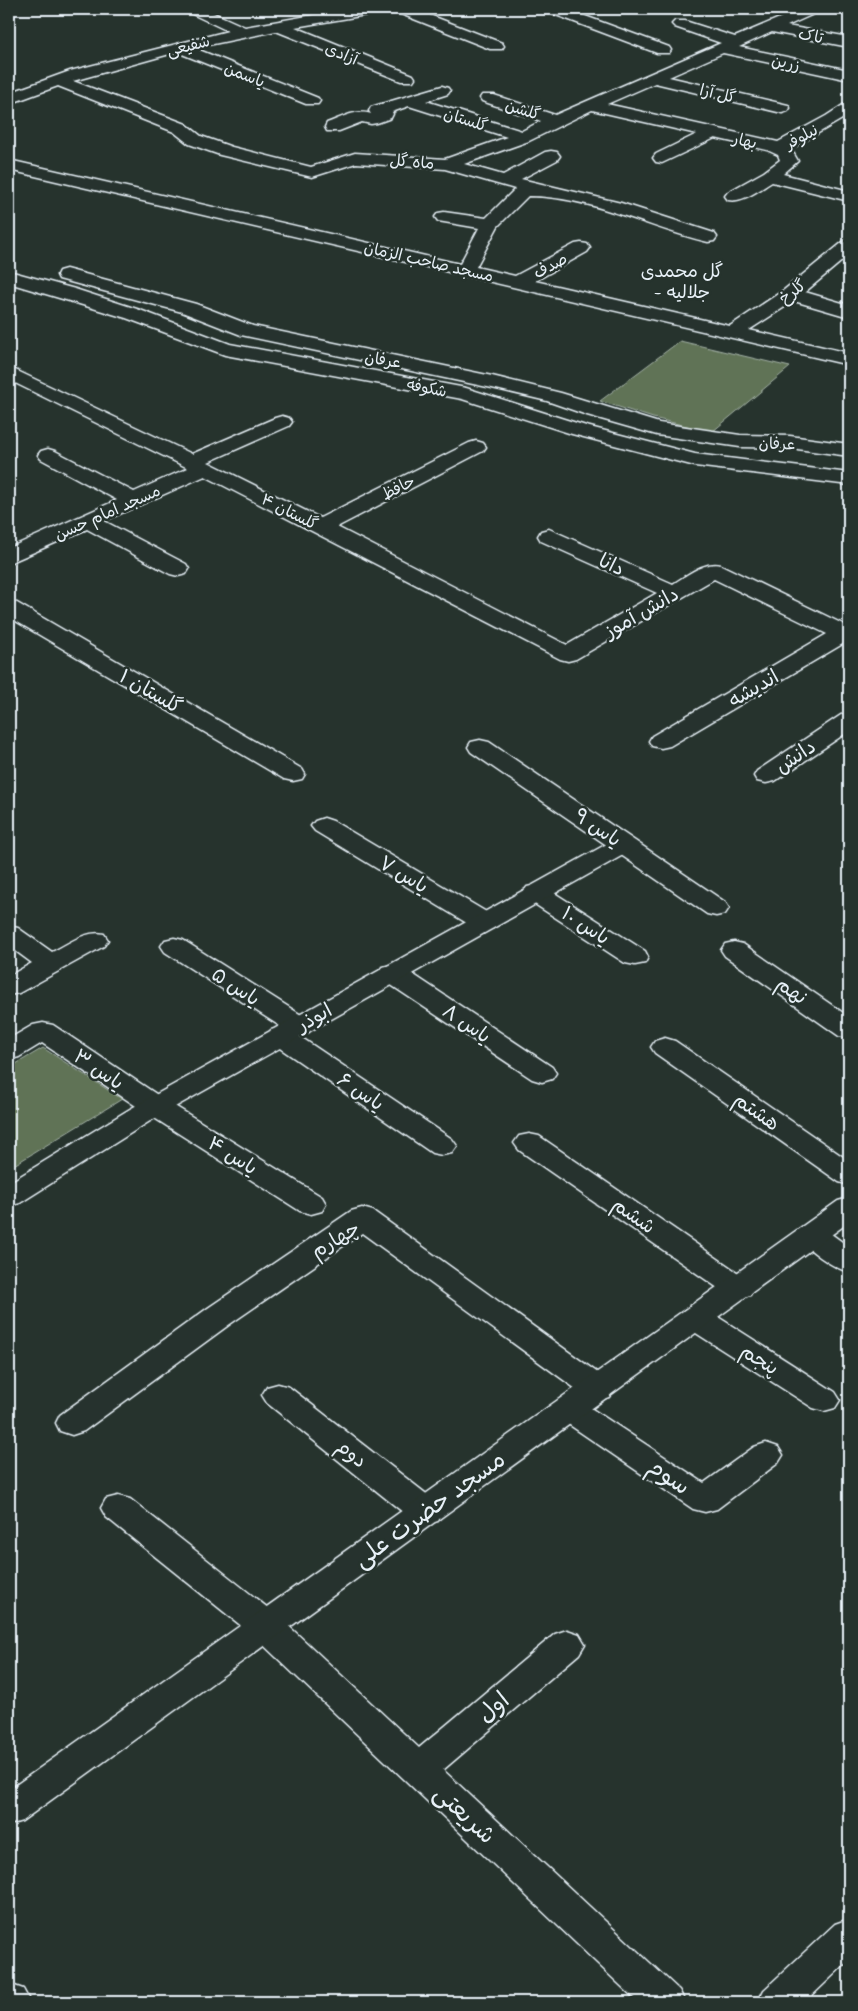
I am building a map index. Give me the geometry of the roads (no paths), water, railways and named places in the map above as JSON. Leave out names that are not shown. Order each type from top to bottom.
[{"type":"street","points":[[193,9],[243,32]]},
{"type":"street","points":[[319,9],[335,16]]},
{"type":"street","name":"شفیعی","points":[[9,99],[58,81],[178,47],[243,32],[372,9]]},
{"type":"street","points":[[401,9],[496,46]]},
{"type":"street","points":[[553,9],[663,50]]},
{"type":"street","points":[[782,9],[807,12]]},
{"type":"street","name":"ماه گل","points":[[58,81],[180,128],[195,140],[203,143],[226,151],[312,172],[355,158],[446,164],[523,138],[590,105],[807,12]]},
{"type":"street","points":[[601,26],[617,19]]},
{"type":"street","name":"زرین","points":[[680,24],[730,46],[849,75]]},
{"type":"street","name":"آزادی","points":[[278,26],[407,78]]},
{"type":"street","name":"تاک","points":[[773,28],[849,42]]},
{"type":"street","name":"یاسمن","points":[[178,47],[312,101]]},
{"type":"street","name":"گل آرا","points":[[654,78],[782,108]]},
{"type":"street","points":[[333,126],[361,116],[371,119],[385,114],[376,111],[442,91]]},
{"type":"street","name":"گلشن","points":[[488,98],[557,121]]},
{"type":"street","name":"گلستان","points":[[409,101],[523,138]]},
{"type":"street","name":"بهار","points":[[590,105],[786,152],[789,161],[770,176]]},
{"type":"street","name":"نیلوفر","points":[[778,149],[832,120],[849,108]]},
{"type":"street","points":[[832,120],[849,125]]},
{"type":"street","points":[[662,158],[712,133]]},
{"type":"street","points":[[505,181],[551,156]]},
{"type":"street","points":[[446,164],[505,181],[615,208],[708,237]]},
{"type":"street","name":"مسجد صاحب الزمان","points":[[9,165],[466,269],[849,359]]},
{"type":"street","points":[[734,196],[770,176]]},
{"type":"street","name":"بهار","points":[[770,176],[849,196]]},
{"type":"street","points":[[466,269],[490,224],[523,191],[546,191]]},
{"type":"street","points":[[444,217],[490,224]]},
{"type":"street","name":"گلرخ","points":[[732,333],[791,294],[849,246]]},
{"type":"street","name":"صدف","points":[[519,282],[581,248]]},
{"type":"street","name":"عرفان","points":[[9,259],[190,308],[248,332],[348,353],[408,363],[519,388],[554,397],[657,430],[740,442],[790,442],[849,450]]},
{"type":"street","name":"شکوفه","points":[[9,277],[68,293],[133,314],[225,349],[466,394],[579,430],[695,460],[849,479]]},
{"type":"street","points":[[791,294],[849,311]]},
{"type":"street","name":"گلستان ۴","points":[[9,374],[198,465],[568,654]]},
{"type":"street","name":"مسجد امام حسن","points":[[9,556],[133,500],[282,422]]},
{"type":"street","name":"حافظ","points":[[320,527],[476,447]]},
{"type":"street","points":[[48,455],[133,500]]},
{"type":"street","points":[[88,521],[178,570]]},
{"type":"street","name":"دانا","points":[[549,536],[675,593]]},
{"type":"street","name":"دانش آموز","points":[[568,654],[713,570],[847,635]]},
{"type":"street","name":"گلستان ۱","points":[[9,608],[292,774]]},
{"type":"street","name":"اندیشه","points":[[661,741],[847,635]]},
{"type":"street","name":"دانش","points":[[766,776],[849,720]]},
{"type":"street","name":"یاس ۹","points":[[480,747],[716,908]]},
{"type":"street","name":"یاس ۷","points":[[324,826],[484,922]]},
{"type":"street","name":"ابوذر","points":[[9,1196],[155,1106],[623,845]]},
{"type":"street","name":"یاس ۱۰","points":[[536,893],[636,957]]},
{"type":"street","points":[[9,934],[51,964]]},
{"type":"street","points":[[9,987],[95,940]]},
{"type":"street","name":"یاس ۵","points":[[174,946],[290,1031]]},
{"type":"street","name":"نهم","points":[[734,950],[849,1030]]},
{"type":"street","name":"یاس ۸","points":[[392,973],[542,1073]]},
{"type":"street","name":"یاس ۳","points":[[9,1051],[43,1031],[155,1106]]},
{"type":"street","name":"یاس ۶","points":[[290,1031],[442,1146]]},
{"type":"street","name":"هشتم","points":[[665,1047],[849,1175]]},
{"type":"street","name":"یاس ۴","points":[[155,1106],[312,1204]]},
{"type":"street","name":"ششم","points":[[529,1143],[739,1288]]},
{"type":"street","name":"مسجد حضرت علی","points":[[9,1810],[849,1208]]},
{"type":"street","name":"چهارم","points":[[72,1423],[219,1316],[362,1218],[598,1389]]},
{"type":"street","points":[[812,1235],[849,1262]]},
{"type":"street","name":"پنجم","points":[[696,1318],[824,1400]]},
{"type":"street","name":"دوم","points":[[278,1395],[426,1512]]},
{"type":"street","name":"سوم","points":[[569,1409],[705,1500],[766,1455]]},
{"type":"street","points":[[118,1508],[266,1626]]},
{"type":"street","name":"شریعتی","points":[[266,1626],[665,2002]]},
{"type":"street","name":"اول","points":[[418,1770],[567,1644]]},
{"type":"street","points":[[778,2002],[849,1936]]},
{"type":"district","name":"گل محمدی - جلالیه","points":[[682,281]]}]
